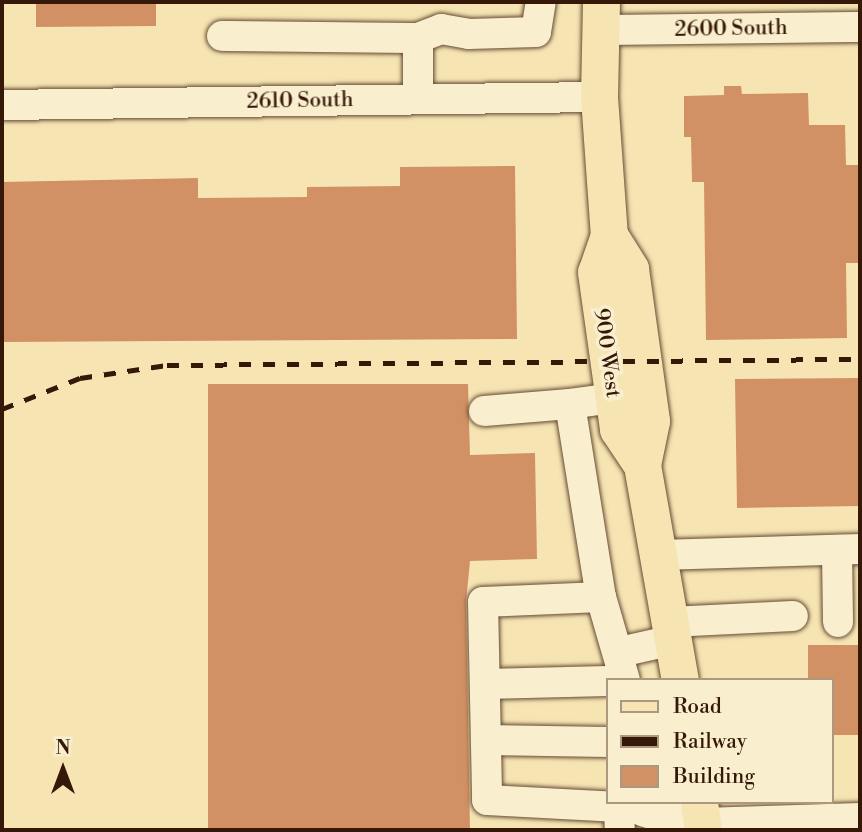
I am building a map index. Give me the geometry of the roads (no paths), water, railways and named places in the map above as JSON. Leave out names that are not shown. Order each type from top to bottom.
[{"type":"main road","name":"900 West","points":[[601,16],[599,97],[609,235],[596,272],[618,429],[642,465]]},
{"type":"main road","name":"900 West","points":[[609,235],[630,269],[651,421],[642,465],[680,678]]},
{"type":"street","points":[[222,36],[418,38],[441,29],[468,34],[536,32],[541,2]]},
{"type":"street","name":"2600 South","points":[[601,16],[860,27]]},
{"type":"street","points":[[418,38],[418,99]]},
{"type":"street","name":"2610 South","points":[[2,105],[599,97]]},
{"type":"street","points":[[484,411],[613,398]]},
{"type":"street","points":[[570,404],[601,597],[622,666],[672,631],[793,616]]},
{"type":"street","points":[[659,555],[849,549],[838,622]]},
{"type":"street","points":[[601,597],[483,603],[487,800],[631,813],[667,819],[800,811],[860,818]]},
{"type":"street","points":[[485,684],[606,681]]},
{"type":"street","points":[[486,740],[606,742]]},
{"type":"railway","points":[[2,409],[80,378],[167,365],[860,359]]}]
